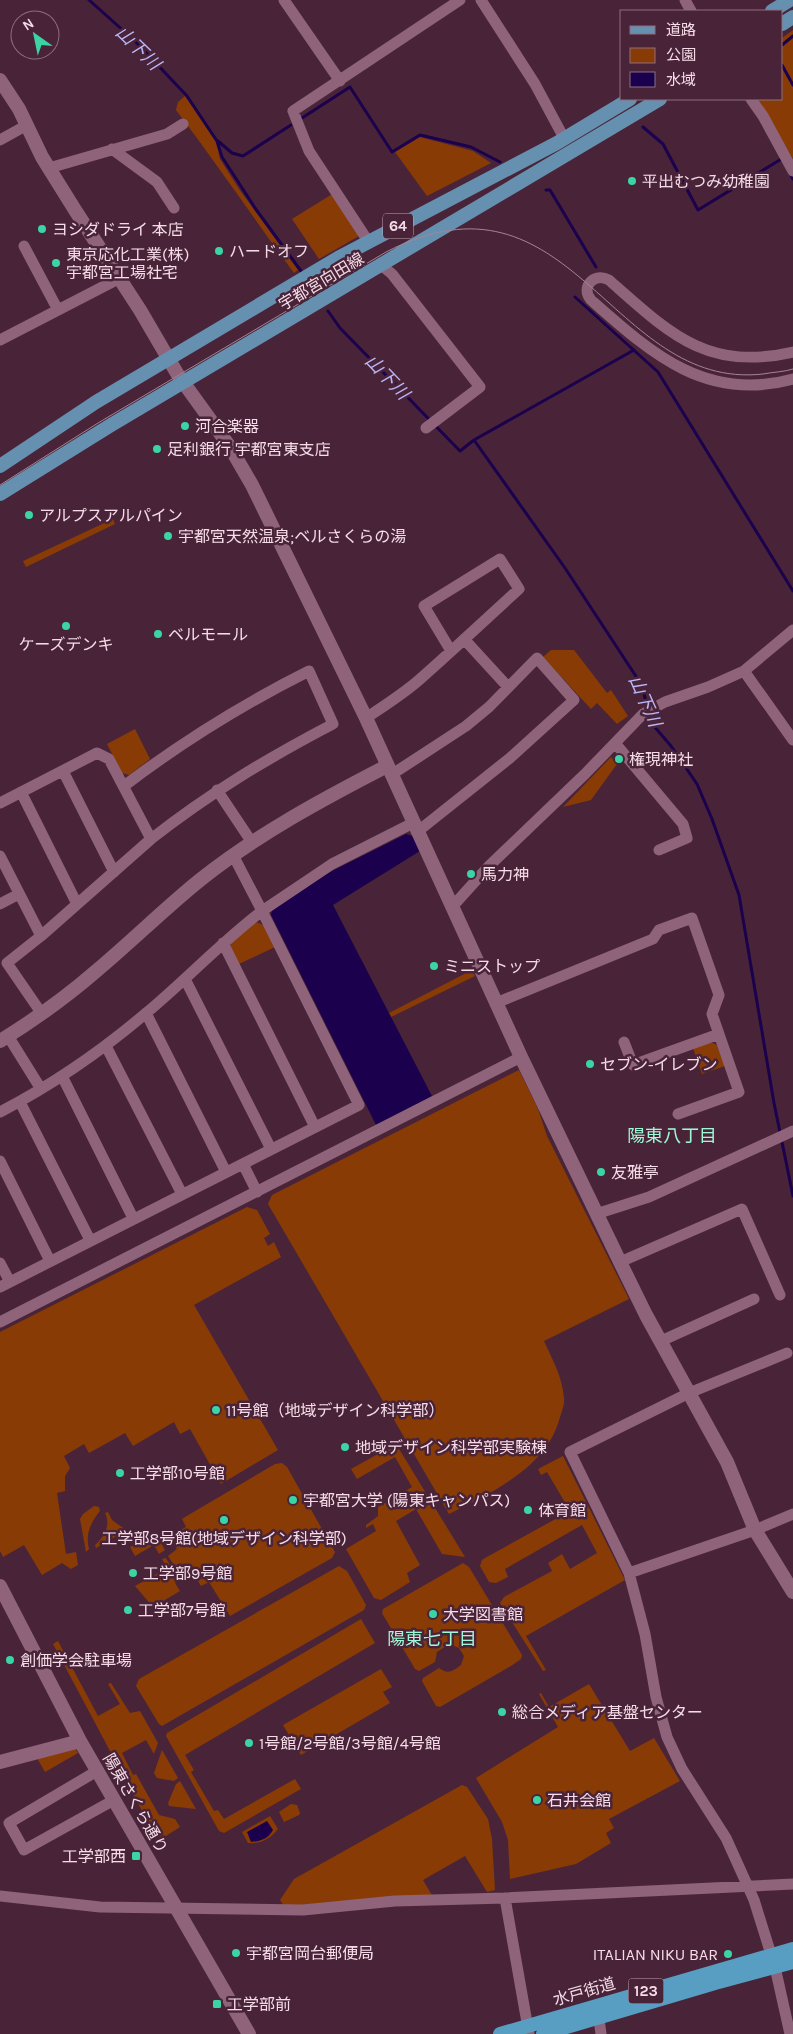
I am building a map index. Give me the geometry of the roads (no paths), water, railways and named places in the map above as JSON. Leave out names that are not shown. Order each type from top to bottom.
[{"type":"highway","name":"水戸街道","points":[[500,2034],[528,2030],[773,1961],[793,1949]]},
{"type":"highway","name":"水戸街道","points":[[773,1961],[793,1962]]},
{"type":"highway","name":"水戸街道","points":[[543,2034],[598,2011]]},
{"type":"main road","points":[[774,10],[790,0]]},
{"type":"main road","name":"宇都宮向田線","points":[[0,466],[96,402],[368,241],[564,138],[628,100]]},
{"type":"main road","name":"宇都宮向田線","points":[[0,494],[658,100]]},
{"type":"street","points":[[284,0],[340,81]]},
{"type":"street","points":[[368,241],[309,151],[293,111],[460,0]]},
{"type":"street","points":[[481,0],[535,84],[564,138]]},
{"type":"street","points":[[0,80],[49,168],[118,279],[140,310],[178,375],[185,382],[250,479],[366,718],[521,1057],[596,1214],[661,1341],[727,1462],[755,1530],[793,1592]]},
{"type":"street","points":[[752,100],[763,116],[793,170]]},
{"type":"street","points":[[49,168],[167,134],[183,124]]},
{"type":"street","points":[[0,140],[27,126]]},
{"type":"street","points":[[112,149],[157,182],[174,208]]},
{"type":"street","points":[[24,246],[58,310]]},
{"type":"street","points":[[381,265],[392,274],[480,387],[426,428]]},
{"type":"street","points":[[793,352],[771,357],[748,358],[725,356],[700,349],[665,329],[609,280],[599,277],[594,278],[587,287],[586,292],[591,300],[654,354],[676,367],[702,378],[734,384],[772,384],[793,380]]},
{"type":"street","points":[[0,340],[118,279]]},
{"type":"street","points":[[366,718],[418,681],[451,651],[464,639],[519,589],[500,559],[424,606],[451,651]]},
{"type":"street","points":[[452,907],[488,866],[643,714],[657,706],[744,671],[793,630]]},
{"type":"street","points":[[464,639],[508,688]]},
{"type":"street","points":[[0,1112],[20,1102],[41,1089],[62,1076],[106,1046],[262,911],[332,864],[415,827],[510,758],[574,700],[538,658],[489,708],[466,726],[389,771],[299,812],[233,855],[164,910],[96,972],[42,1014],[4,1038],[41,1089]]},
{"type":"street","points":[[42,1014],[3,965],[41,936],[151,840],[217,790],[256,765],[333,724],[309,671],[229,713],[154,763],[124,786]]},
{"type":"street","points":[[744,671],[793,740]]},
{"type":"street","points":[[615,743],[683,824],[687,838],[659,850]]},
{"type":"street","points":[[0,803],[97,753],[109,758],[151,840]]},
{"type":"street","points":[[63,771],[114,872]]},
{"type":"street","points":[[217,790],[251,842]]},
{"type":"street","points":[[21,792],[77,904]]},
{"type":"street","points":[[0,1263],[5,1284],[359,1105],[233,855]]},
{"type":"street","points":[[0,856],[41,936]]},
{"type":"street","points":[[0,904],[19,894]]},
{"type":"street","points":[[496,1003],[653,939],[659,930],[692,918],[719,995],[712,1014],[739,1092],[678,1114]]},
{"type":"street","points":[[223,943],[316,1126]]},
{"type":"street","points":[[185,979],[271,1149]]},
{"type":"street","points":[[146,1013],[226,1172]]},
{"type":"street","points":[[624,1042],[633,1065],[719,1034]]},
{"type":"street","points":[[106,1046],[182,1194]]},
{"type":"street","points":[[0,1322],[521,1057]]},
{"type":"street","points":[[62,1076],[133,1218]]},
{"type":"street","points":[[20,1102],[90,1240]]},
{"type":"street","points":[[596,1214],[649,1196],[793,1131]]},
{"type":"street","points":[[0,1161],[50,1261]]},
{"type":"street","points":[[243,1164],[257,1192]]},
{"type":"street","points":[[620,1262],[742,1209],[780,1295]]},
{"type":"street","points":[[661,1341],[754,1299]]},
{"type":"street","points":[[788,1353],[689,1393],[570,1452],[629,1573],[667,1737],[682,1769],[726,1838],[748,1887],[773,1961],[790,2034]]},
{"type":"street","points":[[629,1573],[755,1530],[793,1514]]},
{"type":"street","name":"陽東さくら通り","points":[[0,1586],[80,1741],[249,2034]]},
{"type":"street","points":[[0,1762],[80,1741]]},
{"type":"street","points":[[97,1771],[8,1823],[24,1850],[114,1800]]},
{"type":"street","points":[[0,1896],[100,1907],[303,1910],[395,1901],[505,1898],[793,1884]]},
{"type":"street","points":[[505,1898],[528,2030]]},
{"type":"street","points":[[598,2011],[601,2034]]},
{"type":"water","points":[[406,834],[413,836],[420,851],[333,905],[432,1096],[376,1125],[271,915],[272,909],[330,872]]},
{"type":"water","points":[[267,1821],[273,1830],[269,1836],[251,1842],[247,1832]]},
{"type":"waterway","name":"山下川","points":[[89,0],[136,42],[187,96],[217,141],[222,157],[255,208],[301,271]]},
{"type":"waterway","points":[[783,44],[793,36]]},
{"type":"waterway","points":[[783,67],[793,85]]},
{"type":"waterway","points":[[302,118],[350,87],[392,152],[420,135],[471,147],[500,162]]},
{"type":"waterway","points":[[218,141],[232,153],[243,156],[291,125]]},
{"type":"waterway","points":[[643,127],[663,144],[698,210],[783,158]]},
{"type":"waterway","points":[[790,173],[793,179]]},
{"type":"waterway","points":[[546,190],[550,190],[596,267]]},
{"type":"waterway","points":[[575,297],[658,372],[793,591]]},
{"type":"waterway","name":"山下川","points":[[328,311],[340,328],[460,451],[474,440],[565,568],[641,684],[653,725],[671,746],[697,784],[712,819],[739,895],[774,1103],[793,1196]]},
{"type":"waterway","points":[[474,440],[634,350]]},
{"type":"tram line","points":[[0,485],[98,423],[386,252],[449,230],[502,233],[547,253],[587,283],[626,318],[666,349],[711,370],[763,374],[793,369]]},
{"type":"place","name":"平出むつみ幼稚園","points":[[632,181]]},
{"type":"place","name":"ヨシダドライ 本店","points":[[42,229]]},
{"type":"place","name":"ハードオフ","points":[[219,251]]},
{"type":"place","name":"東京応化工業(株) 宇都宮工場社宅","points":[[56,263]]},
{"type":"place","name":"河合楽器","points":[[185,426]]},
{"type":"place","name":"足利銀行 宇都宮東支店","points":[[157,449]]},
{"type":"place","name":"アルプスアルパイン","points":[[29,515]]},
{"type":"place","name":"宇都宮天然温泉;ベルさくらの湯","points":[[168,536]]},
{"type":"place","name":"ケーズデンキ","points":[[66,626]]},
{"type":"place","name":"ベルモール","points":[[158,634]]},
{"type":"place","name":"権現神社","points":[[619,759]]},
{"type":"place","name":"馬力神","points":[[471,874]]},
{"type":"place","name":"ミニストップ","points":[[434,966]]},
{"type":"place","name":"セブン-イレブン","points":[[590,1064]]},
{"type":"place","name":"友雅亭","points":[[601,1172]]},
{"type":"place","name":"11号館（地域デザイン科学部）","points":[[216,1410]]},
{"type":"place","name":"地域デザイン科学部実験棟","points":[[345,1447]]},
{"type":"place","name":"工学部10号館","points":[[120,1473]]},
{"type":"place","name":"宇都宮大学 (陽東キャンパス)","points":[[293,1500]]},
{"type":"place","name":"体育館","points":[[528,1510]]},
{"type":"place","name":"工学部8号館(地域デザイン科学部)","points":[[224,1520]]},
{"type":"place","name":"工学部9号館","points":[[133,1573]]},
{"type":"place","name":"工学部7号館","points":[[128,1610]]},
{"type":"place","name":"大学図書館","points":[[433,1614]]},
{"type":"place","name":"創価学会駐車場","points":[[10,1660]]},
{"type":"place","name":"総合メディア基盤センター","points":[[502,1712]]},
{"type":"place","name":"1号館/2号館/3号館/4号館","points":[[249,1743]]},
{"type":"place","name":"石井会館","points":[[537,1800]]},
{"type":"place","name":"工学部西","points":[[136,1856]]},
{"type":"place","name":"宇都宮岡台郵便局","points":[[236,1953]]},
{"type":"place","name":"ITALIAN NIKU BAR","points":[[728,1954]]},
{"type":"place","name":"工学部前","points":[[217,2004]]},
{"type":"district","name":"陽東八丁目","points":[[672,1136]]},
{"type":"district","name":"陽東七丁目","points":[[432,1639]]}]
